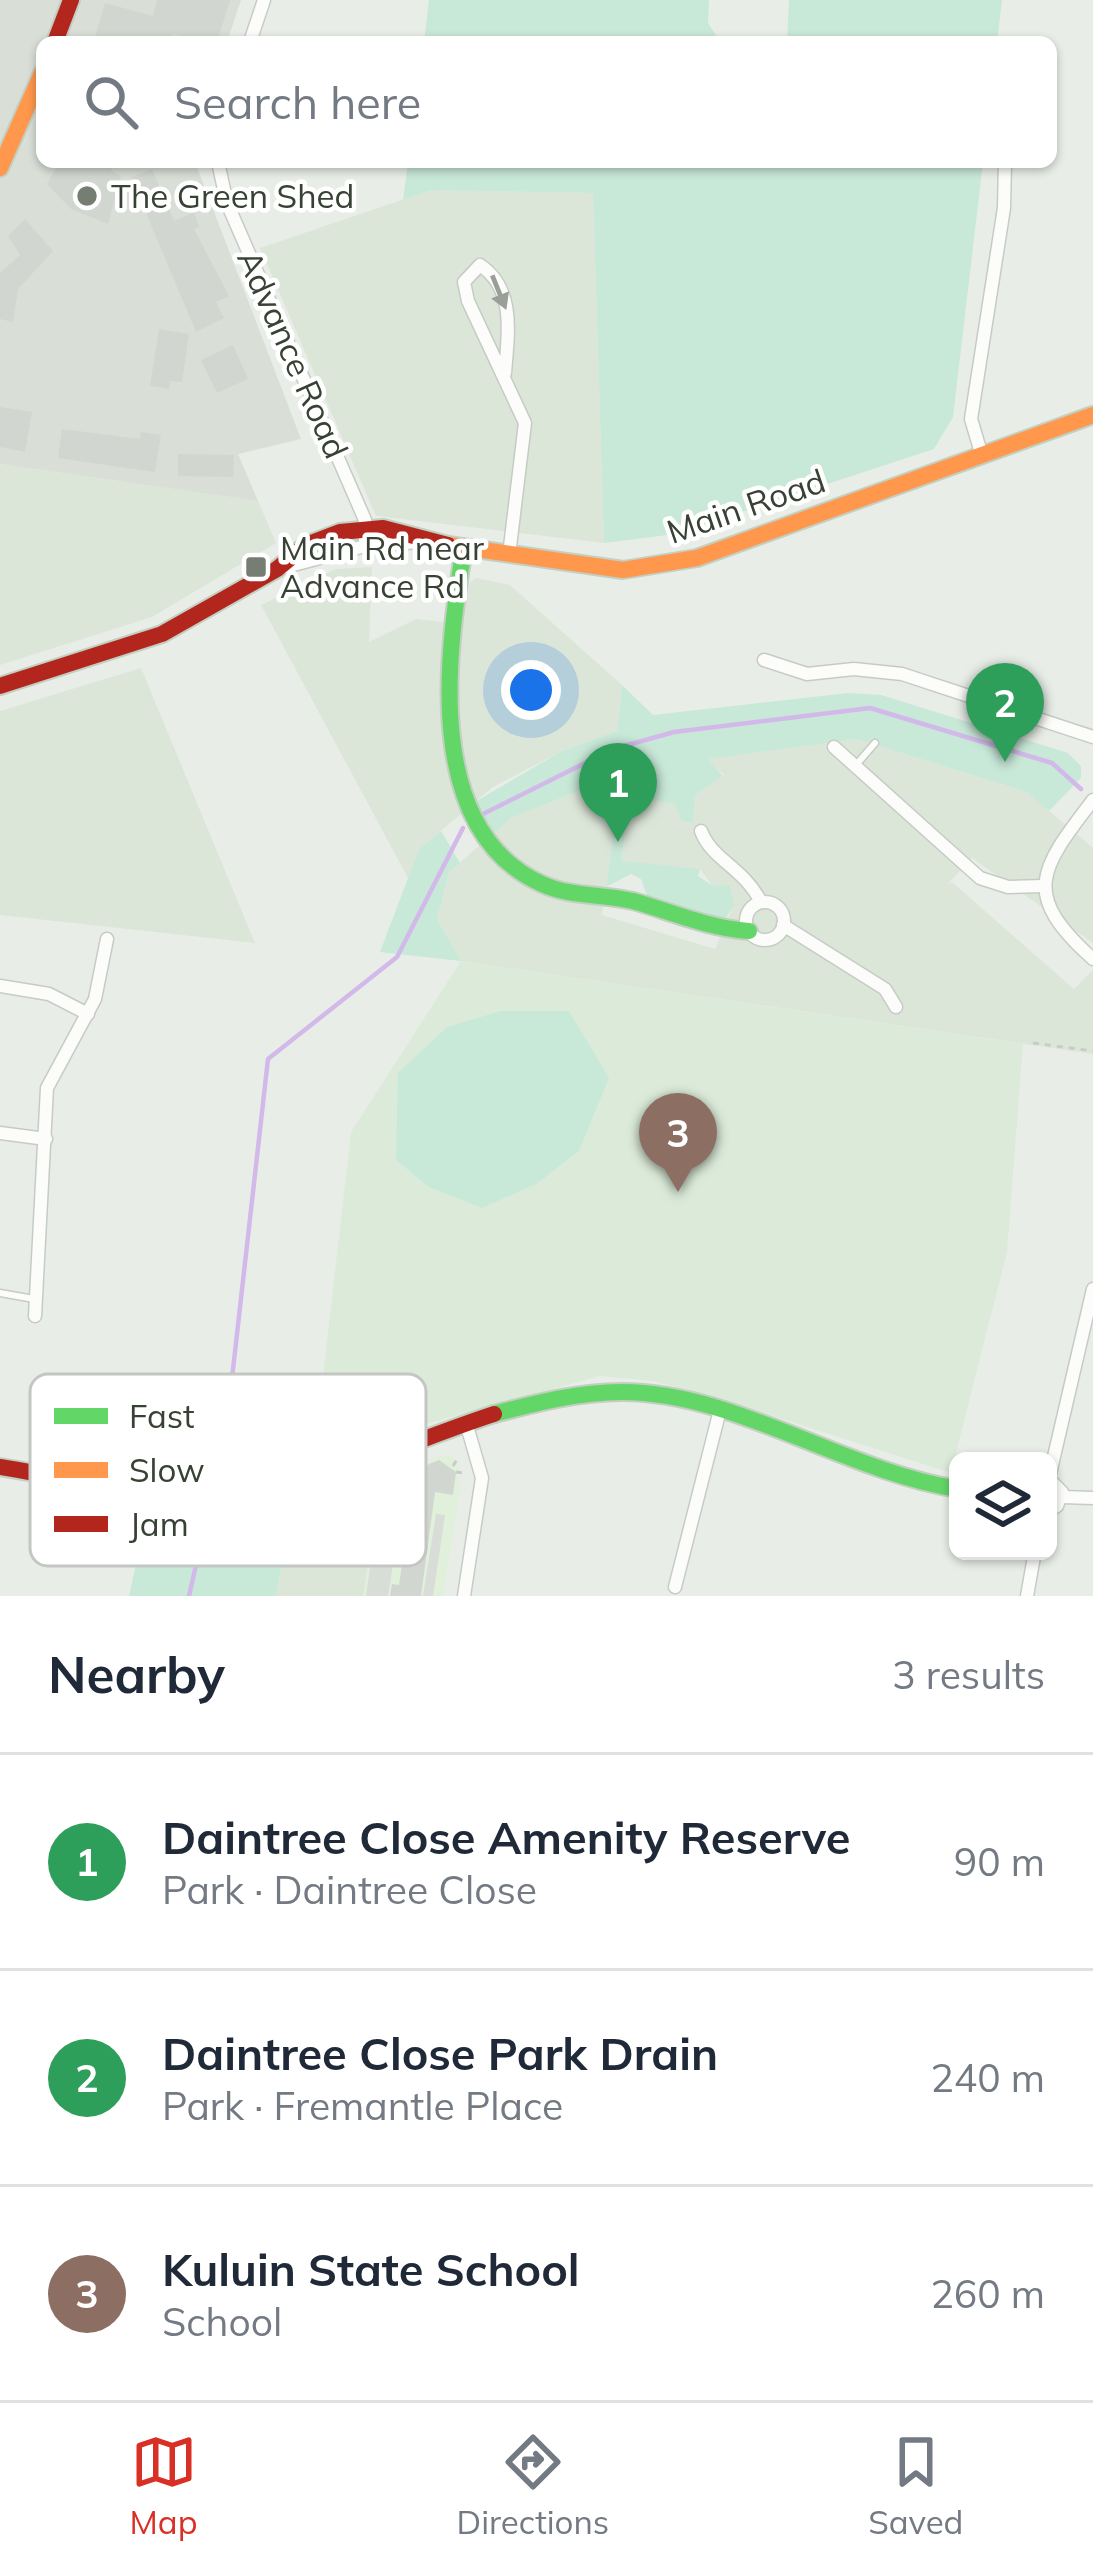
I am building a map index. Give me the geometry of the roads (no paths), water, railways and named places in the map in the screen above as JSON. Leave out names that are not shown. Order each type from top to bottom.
[{"type":"street","points":[[57,36],[70,0]]},
{"type":"street","points":[[252,36],[264,0]]},
{"type":"street","points":[[0,168],[36,87]]},
{"type":"street","name":"Advance Road","points":[[219,168],[227,202],[365,537]]},
{"type":"street","points":[[982,456],[971,419],[1004,208],[1005,168]]},
{"type":"street","points":[[505,373],[505,298],[495,275],[480,265],[464,282],[468,301],[525,422],[508,555]]},
{"type":"street","name":"Main Road","points":[[1072,421],[1093,403]]},
{"type":"street","name":"Main Road","points":[[365,537],[590,567],[652,569],[1093,415]]},
{"type":"street","points":[[0,686],[162,634],[277,569],[321,537],[365,537]]},
{"type":"street","points":[[464,548],[449,662],[462,790],[478,830],[515,870],[542,884],[637,902],[709,930],[749,932],[765,940],[783,925]]},
{"type":"street","points":[[764,660],[807,674],[854,669],[902,674],[1093,737]]},
{"type":"street","points":[[834,747],[980,878],[1008,887],[1044,886]]},
{"type":"street","points":[[1093,800],[1054,847],[1044,886],[1050,915],[1093,959]]},
{"type":"street","points":[[701,831],[708,849],[748,877],[761,902],[779,908],[783,925],[885,989],[896,1007]]},
{"type":"street","points":[[749,932],[747,913],[761,902]]},
{"type":"street","points":[[35,1316],[45,1101],[56,1067],[100,987],[106,940]]},
{"type":"street","points":[[0,986],[49,994],[88,1014]]},
{"type":"street","points":[[0,1133],[46,1139]]},
{"type":"street","points":[[1054,1452],[1093,1292]]},
{"type":"street","points":[[426,1439],[545,1401],[624,1392],[720,1410],[897,1481],[949,1488]]},
{"type":"street","points":[[675,1587],[720,1410]]},
{"type":"street","points":[[464,1596],[482,1478],[467,1426]]},
{"type":"street","points":[[0,1467],[30,1471]]},
{"type":"street","points":[[1057,1482],[1062,1497]]},
{"type":"street","points":[[1057,1502],[1062,1497],[1093,1498]]},
{"type":"street","points":[[1027,1596],[1033,1560]]},
{"type":"lane","points":[[856,765],[875,743]]},
{"type":"lane","points":[[0,1293],[37,1300]]},
{"type":"waterway","points":[[481,815],[613,749],[674,732],[870,708],[1052,763],[1081,789]]},
{"type":"waterway","points":[[232,1374],[268,1059],[397,957],[463,828]]},
{"type":"waterway","points":[[189,1596],[196,1566]]},
{"type":"place","name":"The Green Shed","points":[[87,196]]},
{"type":"place","name":"Main Rd near Advance Rd","points":[[256,567]]},
{"type":"place","name":"Daintree Close Park Drain","points":[[1005,762]]},
{"type":"place","name":"Daintree Close Amenity Reserve","points":[[618,842]]},
{"type":"place","name":"Kuluin State School","points":[[678,1192]]}]
